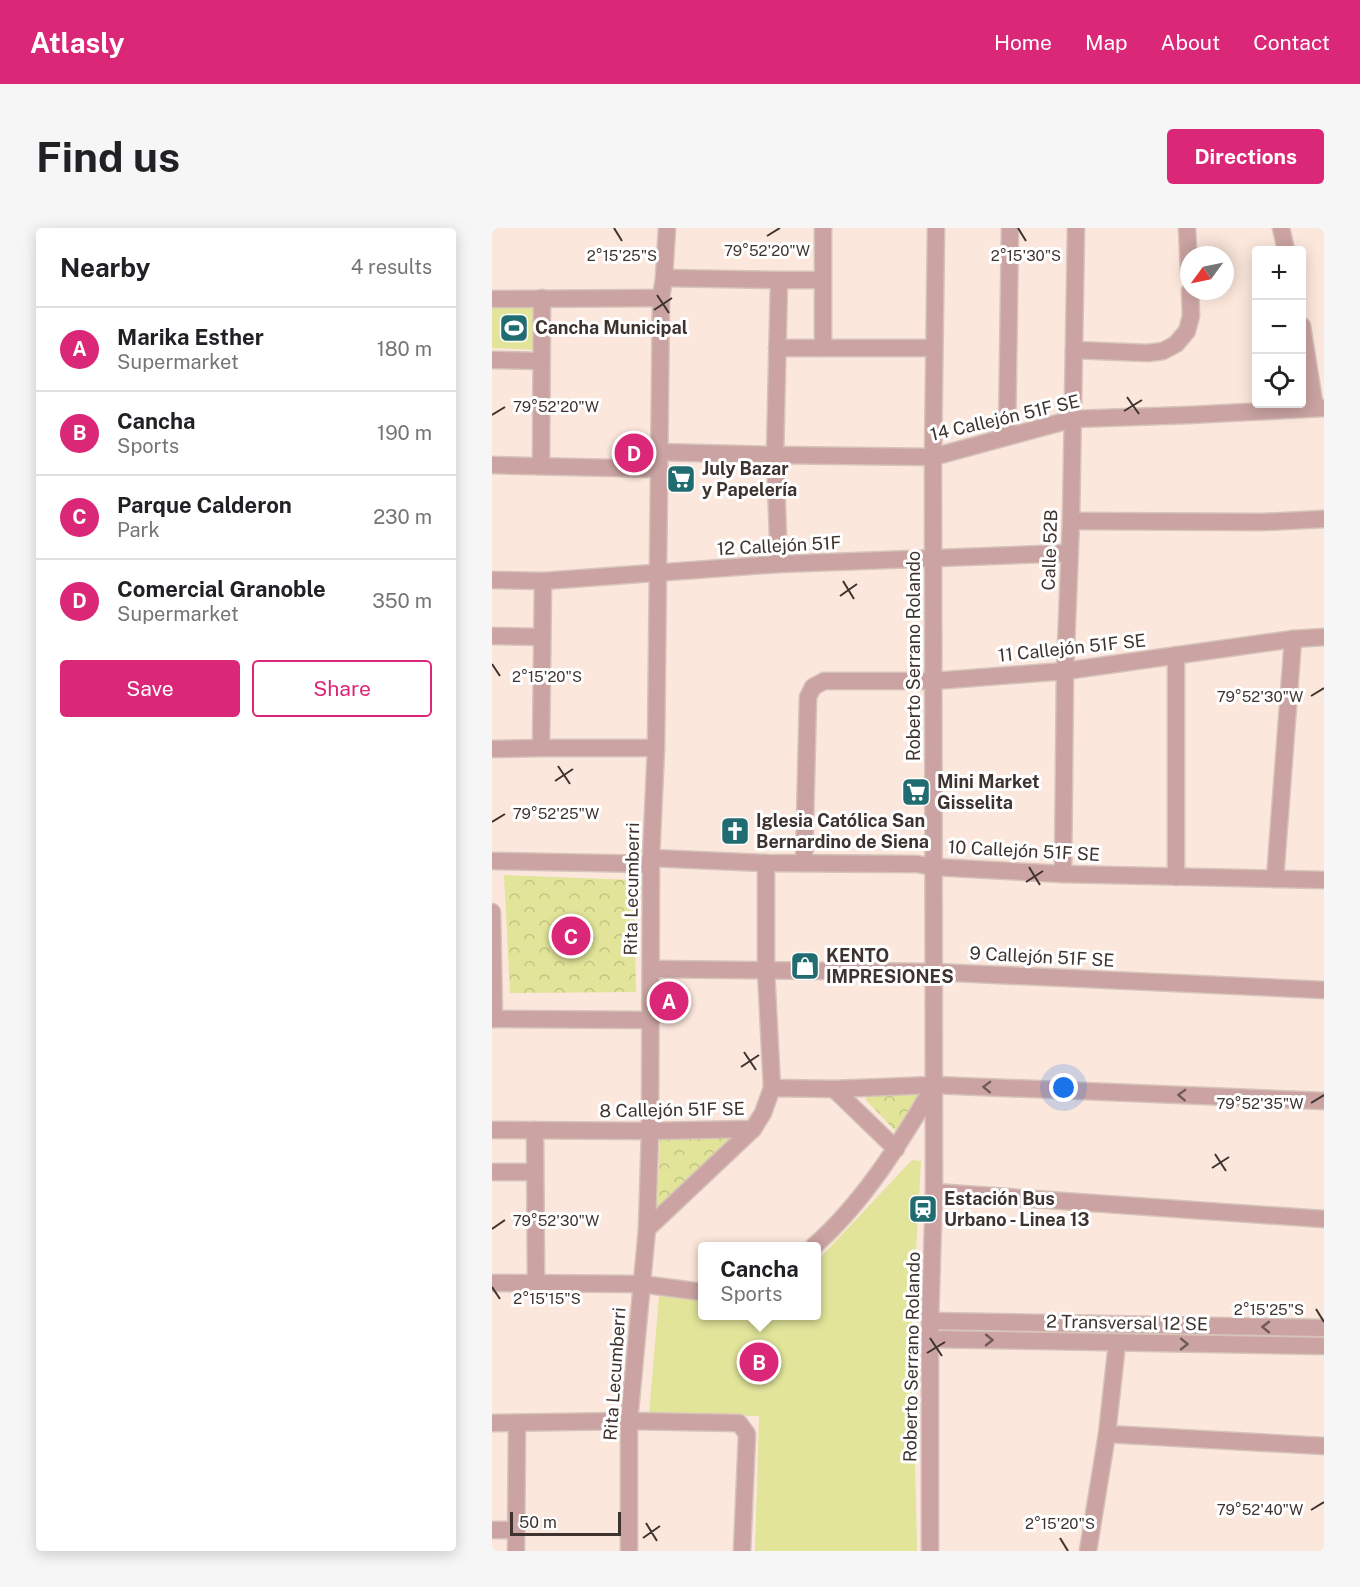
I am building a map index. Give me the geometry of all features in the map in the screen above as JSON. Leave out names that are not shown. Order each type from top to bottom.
[{"type":"street","name":"Rita Lecumberri","points":[[629,1551],[629,1421],[647,1229],[650,1131],[651,861],[656,748],[660,298],[664,278],[667,228]]},
{"type":"street","points":[[822,348],[823,228]]},
{"type":"street","name":"Roberto Serrano Rolando","points":[[930,1551],[930,1321],[934,1192],[933,456],[936,228]]},
{"type":"street","points":[[1007,436],[1010,228]]},
{"type":"street","name":"Calle 52B","points":[[1063,874],[1065,671],[1071,521],[1076,228]]},
{"type":"street","points":[[1187,228],[1188,246]]},
{"type":"street","points":[[1281,228],[1285,246]]},
{"type":"street","points":[[664,278],[822,280]]},
{"type":"street","points":[[779,280],[775,455],[779,564]]},
{"type":"street","points":[[492,298],[660,298]]},
{"type":"street","points":[[541,466],[542,298]]},
{"type":"street","points":[[1074,350],[1163,351],[1176,344],[1187,331],[1191,316],[1190,300]]},
{"type":"street","points":[[1306,345],[1319,408]]},
{"type":"street","points":[[777,348],[934,348]]},
{"type":"street","points":[[492,360],[542,361]]},
{"type":"street","name":"14 Callejón 51F SE","points":[[492,465],[541,466],[775,455],[933,456],[1073,418],[1319,408]]},
{"type":"street","points":[[1071,521],[1263,522],[1324,519]]},
{"type":"street","name":"12 Callejón 51F","points":[[492,580],[543,581],[779,564],[1069,553]]},
{"type":"street","points":[[542,748],[543,581]]},
{"type":"street","points":[[492,636],[542,637]]},
{"type":"street","name":"11 Callejón 51F SE","points":[[804,862],[808,697],[813,687],[824,681],[934,681],[1065,671],[1293,639],[1324,637]]},
{"type":"street","points":[[1275,879],[1293,639]]},
{"type":"street","points":[[1176,655],[1176,877]]},
{"type":"street","points":[[492,749],[656,748]]},
{"type":"street","name":"10 Callejón 51F SE","points":[[492,861],[917,864],[933,867],[1063,874],[1324,880]]},
{"type":"street","points":[[766,863],[766,970],[772,1088],[834,1089],[934,1085],[1324,1101]]},
{"type":"street","points":[[492,912],[493,1019],[651,1020]]},
{"type":"street","name":"9 Callejón 51F SE","points":[[651,969],[934,972],[1324,990]]},
{"type":"street","points":[[819,1242],[830,1233],[854,1205],[896,1149],[934,1085]]},
{"type":"street","name":"8 Callejón 51F SE","points":[[492,1130],[753,1129],[763,1113],[772,1088]]},
{"type":"street","points":[[834,1089],[896,1149]]},
{"type":"street","points":[[647,1229],[753,1129]]},
{"type":"street","points":[[535,1130],[536,1284]]},
{"type":"street","points":[[492,1172],[535,1172]]},
{"type":"street","points":[[934,1192],[1324,1219]]},
{"type":"street","points":[[492,1284],[641,1284],[698,1291]]},
{"type":"street","name":"2 Transversal 12 SE","points":[[930,1321],[1324,1328]]},
{"type":"street","name":"2 Transversal 12 SE","points":[[930,1339],[1324,1346]]},
{"type":"street","points":[[1088,1551],[1107,1434],[1117,1343]]},
{"type":"street","points":[[492,1424],[629,1421],[739,1423],[747,1434],[742,1551]]},
{"type":"street","points":[[516,1551],[517,1423]]},
{"type":"street","points":[[1107,1434],[1324,1446]]},
{"type":"street","points":[[492,1530],[516,1530]]},
{"type":"green space","name":"Cancha Municipal","points":[[492,307],[536,307],[536,350],[492,348]]},
{"type":"green space","points":[[504,875],[634,880],[636,992],[510,993]]},
{"type":"green space","points":[[920,1095],[898,1134],[866,1100],[867,1096]]},
{"type":"green space","points":[[660,1136],[736,1139],[657,1212]]},
{"type":"green space","points":[[912,1160],[921,1161],[912,1325],[917,1551],[755,1551],[759,1416],[649,1414],[659,1296],[698,1301],[698,1320],[821,1320],[821,1257]]},
{"type":"place","name":"Cancha Municipal","points":[[514,328]]},
{"type":"place","name":"Comercial Granoble","points":[[634,453]]},
{"type":"place","name":"July Bazar y Papelería","points":[[681,479]]},
{"type":"place","name":"Mini Market Gisselita","points":[[916,792]]},
{"type":"place","name":"Iglesia Católica San Bernardino de Siena","points":[[735,831]]},
{"type":"place","name":"Parque Calderon","points":[[571,936]]},
{"type":"place","name":"KENTO IMPRESIONES","points":[[805,966]]},
{"type":"place","name":"Marika Esther","points":[[669,1001]]},
{"type":"place","name":"Estación Bus Urbano - Linea 13","points":[[923,1209]]},
{"type":"place","name":"Cancha","points":[[759,1362]]}]
